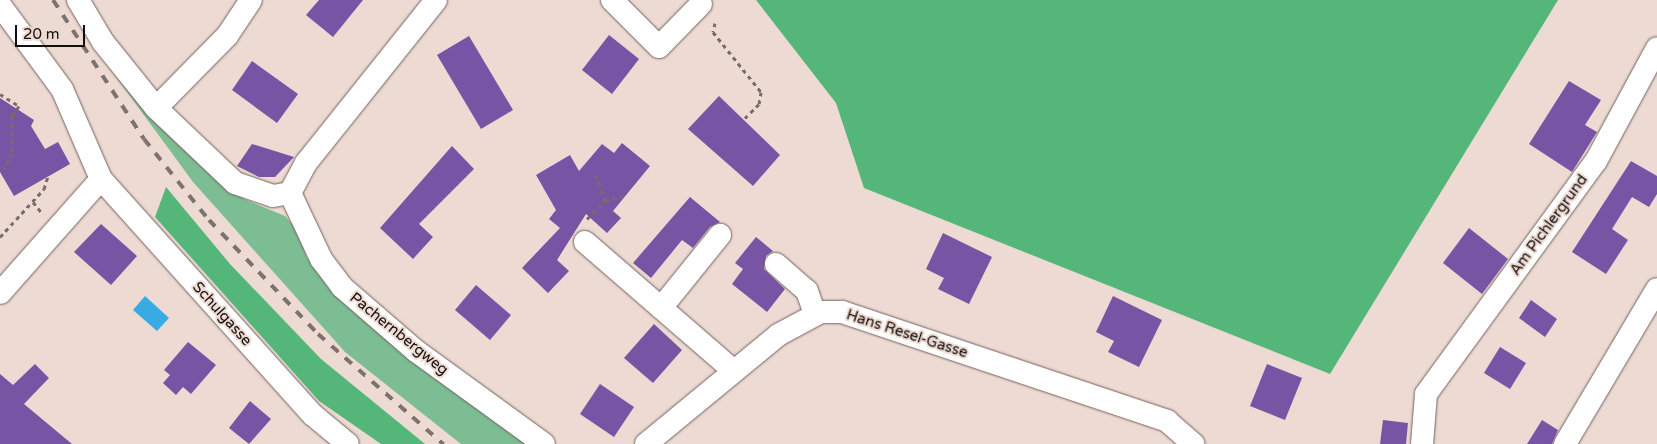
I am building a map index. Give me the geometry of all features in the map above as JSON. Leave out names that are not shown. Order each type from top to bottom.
[{"type":"street","points":[[78,0],[103,42],[156,108],[235,183],[272,196],[290,193],[306,163],[436,0]]},
{"type":"street","points":[[612,0],[659,46],[708,12]]},
{"type":"street","points":[[156,108],[227,36],[244,2]]},
{"type":"street","name":"Schulgasse","points":[[0,5],[62,89],[101,178],[313,415],[348,444]]},
{"type":"street","name":"Am Pichlergrund","points":[[1422,444],[1426,394],[1596,161],[1657,48]]},
{"type":"street","points":[[0,293],[101,178]]},
{"type":"street","name":"Pachernbergweg","points":[[290,193],[320,259],[342,287],[416,352],[544,444]]},
{"type":"street","points":[[661,308],[720,235]]},
{"type":"street","points":[[587,244],[734,371]]},
{"type":"street","points":[[646,444],[778,335],[815,314],[807,291],[776,264]]},
{"type":"street","points":[[1565,444],[1657,289]]},
{"type":"street","name":"Hans Resel-Gasse","points":[[815,314],[857,316],[1167,421],[1194,444]]},
{"type":"path","points":[[708,12],[713,32],[761,92],[759,104],[743,120]]},
{"type":"path","points":[[0,94],[19,106],[12,116],[12,153],[4,170]]},
{"type":"path","points":[[0,237],[44,189],[48,176]]},
{"type":"path","points":[[596,176],[605,201]]},
{"type":"path","points":[[587,244],[587,219],[605,201],[622,196]]},
{"type":"green space","points":[[756,0],[1558,0],[1330,374],[864,188],[836,103]]},
{"type":"green space","points":[[89,40],[94,40],[160,126],[244,199],[285,216],[298,231],[307,258],[354,305],[531,444],[461,444],[345,352],[193,182]]},
{"type":"green space","points":[[166,187],[230,264],[321,359],[425,444],[381,444],[319,401],[155,217]]},
{"type":"water","points":[[145,296],[169,318],[157,331],[133,310]]},
{"type":"building","points":[[319,0],[363,0],[333,37],[306,15]]},
{"type":"building","points":[[609,35],[639,59],[612,94],[582,70]]},
{"type":"building","points":[[469,36],[513,110],[481,129],[437,55]]},
{"type":"building","points":[[252,61],[298,94],[277,123],[232,90]]},
{"type":"building","points":[[1569,81],[1601,100],[1585,125],[1597,132],[1572,172],[1529,144]]},
{"type":"building","points":[[719,96],[780,155],[753,186],[688,129]]},
{"type":"building","points":[[0,98],[34,120],[31,126],[45,149],[58,142],[70,164],[14,196],[0,172]]},
{"type":"building","points":[[622,143],[650,166],[613,211],[621,218],[607,233],[586,214],[557,260],[569,271],[548,293],[522,268],[560,228],[549,219],[556,210],[536,175],[570,155],[579,171],[602,144],[614,153]]},
{"type":"building","points":[[252,144],[294,157],[275,177],[259,177],[237,166]]},
{"type":"building","points":[[452,146],[474,169],[419,224],[433,237],[413,259],[380,228]]},
{"type":"building","points":[[1631,161],[1657,176],[1657,194],[1649,207],[1632,197],[1612,229],[1628,240],[1606,274],[1572,252]]},
{"type":"building","points":[[690,197],[720,222],[710,227],[693,248],[682,240],[651,278],[633,263]]},
{"type":"building","points":[[101,224],[137,256],[111,285],[74,252]]},
{"type":"building","points":[[1469,228],[1508,259],[1482,294],[1443,263]]},
{"type":"building","points":[[943,233],[992,257],[969,304],[938,289],[944,278],[926,269]]},
{"type":"building","points":[[756,237],[773,251],[766,256],[764,269],[785,289],[767,312],[732,284],[743,269],[735,263]]},
{"type":"building","points":[[476,285],[511,315],[490,340],[455,310]]},
{"type":"building","points":[[1113,296],[1162,320],[1139,367],[1108,352],[1114,341],[1096,332]]},
{"type":"building","points":[[1531,300],[1557,319],[1545,337],[1519,318]]},
{"type":"building","points":[[654,324],[682,350],[653,383],[624,358]]},
{"type":"building","points":[[188,342],[216,365],[191,394],[183,387],[176,395],[163,383],[170,375],[164,370]]},
{"type":"building","points":[[1500,347],[1526,363],[1510,389],[1484,373]]},
{"type":"building","points":[[35,364],[49,378],[24,404],[72,444],[0,444],[0,374],[13,385]]},
{"type":"building","points":[[1267,364],[1302,378],[1285,420],[1250,406]]},
{"type":"building","points":[[600,384],[634,407],[614,437],[580,414]]},
{"type":"building","points":[[250,401],[271,419],[249,444],[229,428]]},
{"type":"building","points":[[1383,420],[1408,423],[1406,444],[1380,444]]},
{"type":"building","points":[[1542,420],[1558,430],[1552,444],[1527,444]]},
{"type":"railway","points":[[53,0],[144,139],[209,220],[318,334],[443,444]]}]
